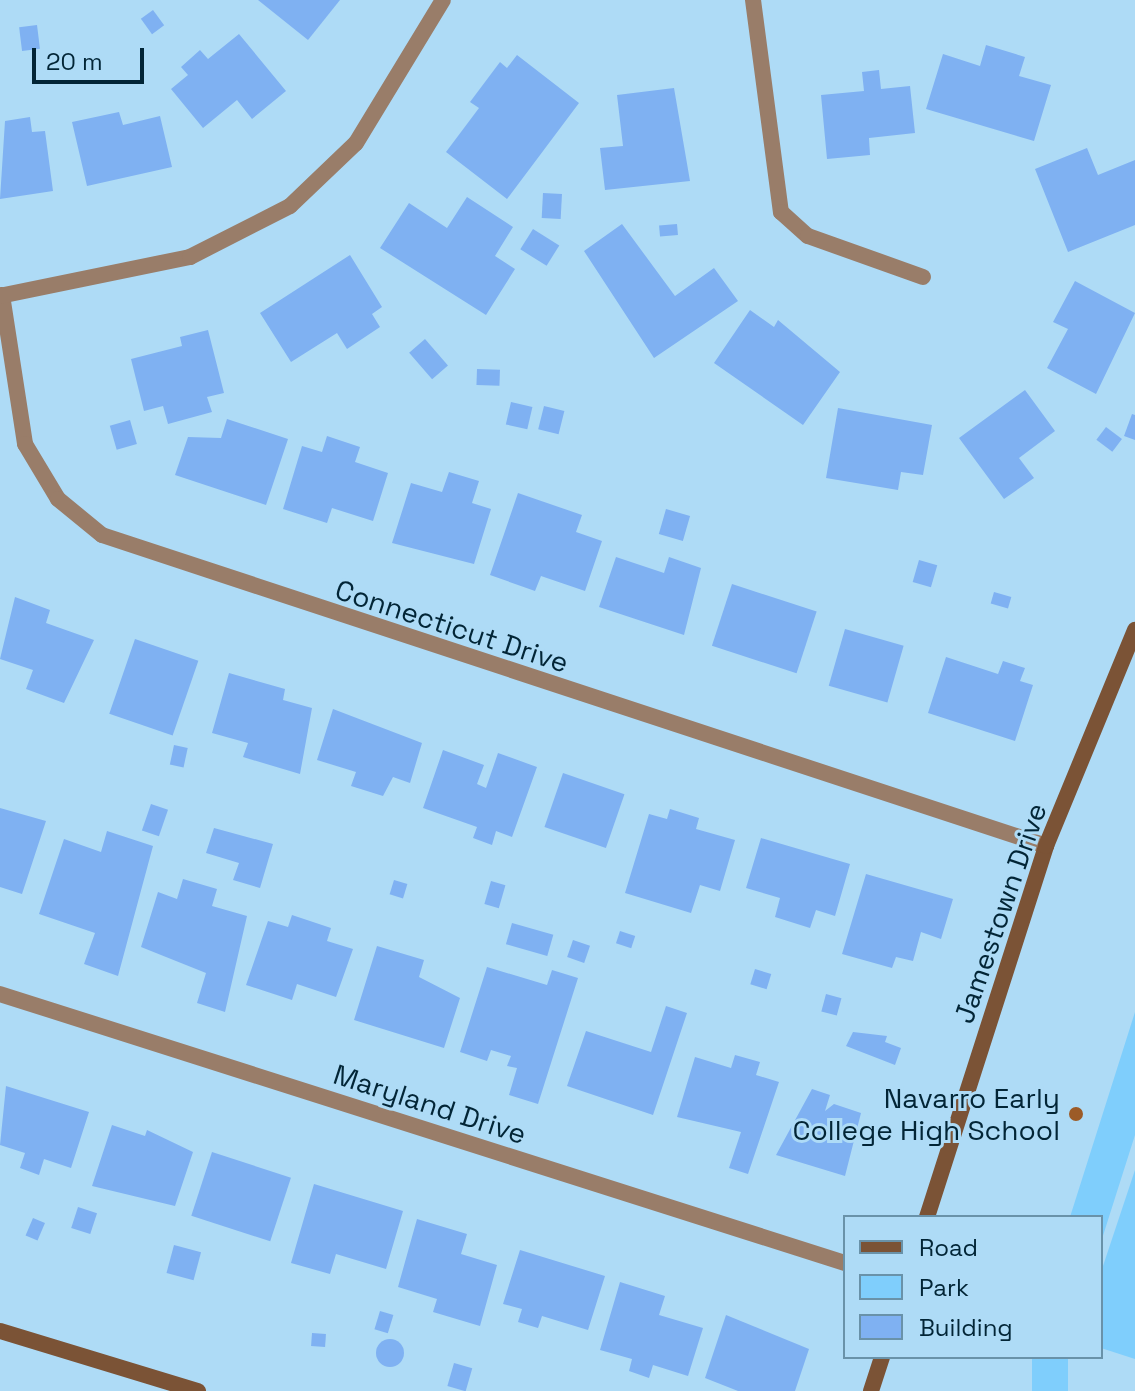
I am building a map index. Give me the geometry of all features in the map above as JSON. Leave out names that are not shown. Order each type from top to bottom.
[{"type":"street","points":[[1,296],[190,257],[290,206],[356,143],[443,0]]},
{"type":"street","points":[[753,0],[781,212],[808,236],[923,277]]},
{"type":"street","name":"Connecticut Drive","points":[[1,296],[25,444],[58,499],[102,535],[1046,846]]},
{"type":"street","name":"Jamestown Drive","points":[[928,1215],[1046,846],[1135,630]]},
{"type":"street","name":"Maryland Drive","points":[[0,994],[843,1262]]},
{"type":"street","points":[[0,1331],[198,1391]]},
{"type":"street","points":[[871,1391],[881,1359]]},
{"type":"green space","points":[[1135,1012],[1135,1135],[1103,1236],[1103,1215],[1071,1215]]},
{"type":"green space","points":[[1135,1170],[1135,1359],[1103,1349],[1103,1266]]},
{"type":"green space","points":[[1032,1359],[1068,1359],[1068,1391],[1032,1391]]},
{"type":"building","points":[[258,0],[340,0],[308,40]]},
{"type":"building","points":[[153,10],[164,25],[152,34],[141,19]]},
{"type":"building","points":[[37,25],[40,49],[22,51],[19,27]]},
{"type":"building","points":[[239,34],[286,91],[252,119],[237,100],[203,128],[171,89],[188,75],[181,67],[200,50],[208,59]]},
{"type":"building","points":[[986,45],[1025,57],[1019,76],[1051,85],[1034,141],[926,109],[943,54],[980,66]]},
{"type":"building","points":[[517,55],[579,103],[507,199],[446,152],[479,108],[470,102],[500,62],[507,68]]},
{"type":"building","points":[[879,70],[881,89],[910,86],[915,133],[869,138],[870,155],[827,159],[821,95],[864,91],[862,72]]},
{"type":"building","points":[[674,88],[690,181],[605,190],[600,148],[623,146],[617,95]]},
{"type":"building","points":[[119,112],[123,125],[160,116],[172,167],[87,186],[72,122]]},
{"type":"building","points":[[30,117],[32,132],[45,131],[53,191],[0,199],[5,121]]},
{"type":"building","points":[[1087,148],[1098,175],[1135,160],[1135,225],[1068,252],[1035,169]]},
{"type":"building","points":[[543,193],[562,194],[561,219],[542,218]]},
{"type":"building","points":[[467,197],[513,227],[495,256],[515,269],[486,315],[380,248],[409,203],[447,228]]},
{"type":"building","points":[[622,224],[675,296],[714,268],[738,301],[654,358],[584,251]]},
{"type":"building","points":[[677,224],[678,235],[660,237],[659,226]]},
{"type":"building","points":[[533,229],[559,245],[547,266],[520,249]]},
{"type":"building","points":[[350,255],[382,307],[372,314],[380,327],[347,349],[337,333],[291,362],[260,313]]},
{"type":"building","points":[[1075,281],[1135,313],[1096,394],[1047,368],[1068,329],[1053,322]]},
{"type":"building","points":[[750,310],[774,327],[778,320],[840,372],[803,425],[714,363]]},
{"type":"building","points":[[208,330],[224,393],[207,397],[212,412],[168,424],[163,406],[144,411],[131,359],[182,346],[180,337]]},
{"type":"building","points":[[425,339],[448,365],[432,379],[409,353]]},
{"type":"building","points":[[477,369],[500,370],[499,386],[476,385]]},
{"type":"building","points":[[1025,390],[1055,431],[1019,458],[1034,478],[1004,499],[959,438]]},
{"type":"building","points":[[511,402],[532,407],[527,429],[506,424]]},
{"type":"building","points":[[544,406],[564,411],[559,434],[538,429]]},
{"type":"building","points":[[838,408],[932,425],[923,475],[901,472],[898,490],[826,478]]},
{"type":"building","points":[[1132,414],[1135,415],[1135,440],[1124,436]]},
{"type":"building","points":[[227,419],[288,439],[266,505],[175,475],[188,437],[221,438]]},
{"type":"building","points":[[130,420],[137,444],[117,450],[110,426]]},
{"type":"building","points":[[1106,427],[1122,439],[1112,452],[1096,440]]},
{"type":"building","points":[[327,436],[360,447],[355,462],[388,473],[373,521],[332,508],[327,523],[283,509],[302,446],[322,452]]},
{"type":"building","points":[[449,472],[479,481],[472,503],[491,509],[474,564],[392,543],[411,483],[442,492]]},
{"type":"building","points":[[518,493],[582,515],[576,532],[602,541],[585,591],[541,576],[535,591],[490,575]]},
{"type":"building","points":[[666,509],[690,516],[683,541],[659,534]]},
{"type":"building","points":[[616,557],[664,573],[669,557],[701,568],[684,635],[599,607]]},
{"type":"building","points":[[919,560],[937,565],[931,587],[913,582]]},
{"type":"building","points":[[732,584],[817,612],[797,673],[712,646]]},
{"type":"building","points":[[994,592],[1011,597],[1008,608],[991,604]]},
{"type":"building","points":[[15,597],[50,610],[46,623],[94,640],[64,703],[26,689],[33,670],[0,659]]},
{"type":"building","points":[[845,629],[904,646],[887,703],[829,686]]},
{"type":"building","points":[[135,639],[198,661],[173,736],[109,714]]},
{"type":"building","points":[[946,657],[998,674],[1003,661],[1025,668],[1020,681],[1033,685],[1015,741],[928,713]]},
{"type":"building","points":[[229,673],[285,689],[283,700],[312,708],[300,774],[243,757],[248,743],[212,733]]},
{"type":"building","points":[[333,709],[422,743],[410,783],[393,777],[383,796],[351,786],[356,772],[317,760]]},
{"type":"building","points":[[174,745],[188,748],[184,767],[170,765]]},
{"type":"building","points":[[443,750],[484,765],[477,784],[486,788],[498,753],[537,767],[512,837],[496,831],[492,845],[473,838],[477,827],[423,808]]},
{"type":"building","points":[[563,773],[624,794],[606,848],[544,827]]},
{"type":"building","points":[[151,804],[168,810],[159,836],[142,830]]},
{"type":"building","points":[[0,808],[46,821],[22,894],[0,887]]},
{"type":"building","points":[[670,809],[699,818],[696,829],[735,840],[720,891],[700,885],[691,913],[625,893],[649,814],[667,819]]},
{"type":"building","points":[[214,828],[273,844],[260,888],[233,880],[239,863],[206,853]]},
{"type":"building","points":[[107,831],[153,846],[118,976],[84,964],[95,933],[39,914],[64,839],[101,852]]},
{"type":"building","points":[[761,838],[850,864],[835,916],[816,910],[810,928],[775,917],[780,898],[746,888]]},
{"type":"building","points":[[866,874],[953,899],[941,939],[921,932],[913,961],[896,957],[892,968],[842,954]]},
{"type":"building","points":[[183,879],[217,889],[212,906],[247,916],[225,1012],[197,1003],[206,973],[141,947],[158,892],[177,899]]},
{"type":"building","points":[[394,880],[407,884],[403,898],[390,894]]},
{"type":"building","points":[[491,881],[505,885],[499,908],[484,904]]},
{"type":"building","points":[[292,915],[331,928],[327,941],[353,949],[336,997],[297,984],[292,1000],[246,985],[268,921],[288,927]]},
{"type":"building","points":[[512,923],[553,935],[547,956],[506,944]]},
{"type":"building","points":[[620,931],[635,936],[631,948],[616,943]]},
{"type":"building","points":[[573,940],[590,946],[584,963],[567,957]]},
{"type":"building","points":[[377,946],[424,960],[419,977],[460,998],[444,1048],[354,1020]]},
{"type":"building","points":[[487,967],[547,985],[552,970],[578,978],[538,1104],[509,1095],[517,1068],[507,1066],[511,1056],[491,1050],[487,1061],[460,1052]]},
{"type":"building","points":[[755,969],[771,974],[767,989],[750,984]]},
{"type":"building","points":[[826,994],[841,998],[837,1016],[821,1011]]},
{"type":"building","points":[[666,1006],[687,1013],[653,1115],[567,1086],[586,1031],[651,1052]]},
{"type":"building","points":[[853,1032],[887,1036],[885,1042],[901,1048],[895,1065],[846,1046]]},
{"type":"building","points":[[735,1055],[760,1062],[756,1075],[779,1082],[748,1174],[729,1168],[741,1132],[677,1117],[695,1057],[731,1068]]},
{"type":"building","points":[[6,1086],[89,1112],[71,1168],[44,1159],[39,1175],[20,1168],[25,1153],[0,1145]]},
{"type":"building","points":[[812,1089],[830,1095],[825,1111],[834,1104],[861,1113],[845,1176],[776,1155]]},
{"type":"building","points":[[112,1125],[145,1136],[147,1130],[193,1152],[175,1206],[92,1186]]},
{"type":"building","points":[[212,1152],[291,1178],[270,1241],[191,1216]]},
{"type":"building","points":[[314,1184],[403,1211],[386,1269],[336,1254],[330,1274],[291,1263]]},
{"type":"building","points":[[78,1207],[97,1213],[90,1234],[71,1228]]},
{"type":"building","points":[[33,1218],[45,1223],[38,1241],[26,1235]]},
{"type":"building","points":[[417,1219],[467,1234],[461,1254],[497,1265],[480,1326],[433,1312],[437,1299],[398,1287]]},
{"type":"building","points":[[174,1245],[201,1252],[194,1280],[166,1273]]},
{"type":"building","points":[[520,1250],[605,1276],[588,1330],[542,1316],[538,1328],[518,1322],[522,1309],[503,1304]]},
{"type":"building","points":[[620,1282],[665,1296],[659,1315],[703,1328],[688,1376],[653,1365],[649,1378],[629,1371],[632,1359],[600,1350]]},
{"type":"building","points":[[380,1311],[393,1315],[388,1333],[374,1329]]},
{"type":"building","points":[[726,1315],[809,1349],[795,1391],[738,1391],[705,1378]]},
{"type":"building","points":[[312,1333],[326,1334],[325,1347],[311,1346]]},
{"type":"building","points":[[390,1339],[400,1343],[404,1353],[400,1363],[390,1367],[380,1363],[376,1353],[380,1343]]},
{"type":"building","points":[[454,1363],[472,1368],[466,1391],[447,1386]]},
{"type":"place","name":"Navarro Early College High School","points":[[1076,1114]]}]
